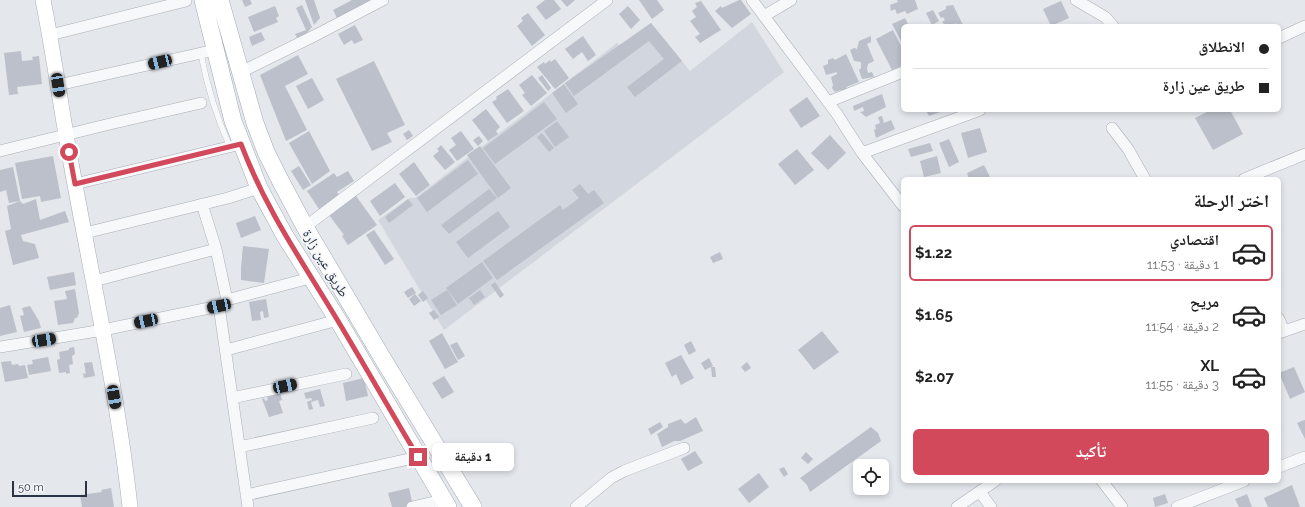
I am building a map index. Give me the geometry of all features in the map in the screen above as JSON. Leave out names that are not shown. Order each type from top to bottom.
[{"type":"main road","name":"طريق عين زارة","points":[[220,0],[255,123],[266,152],[305,227],[473,507]]},
{"type":"main road","name":"طريق عين زارة","points":[[195,1],[208,52],[233,121],[235,145],[285,236],[310,278],[338,320],[445,503]]},
{"type":"street","points":[[43,0],[66,135],[103,330],[130,507]]},
{"type":"street","points":[[240,72],[305,41],[383,0]]},
{"type":"street","points":[[305,227],[608,0]]},
{"type":"street","points":[[752,0],[828,102],[862,153],[901,203]]},
{"type":"street","points":[[764,16],[791,0]]},
{"type":"street","points":[[1076,0],[1105,17],[1112,24]]},
{"type":"street","points":[[50,35],[195,1]]},
{"type":"street","points":[[1281,37],[1305,26]]},
{"type":"street","points":[[58,85],[208,52]]},
{"type":"street","points":[[828,102],[901,73]]},
{"type":"street","points":[[0,151],[201,103]]},
{"type":"street","points":[[862,153],[975,112]]},
{"type":"street","points":[[1112,128],[1128,148],[1144,177]]},
{"type":"street","points":[[75,184],[235,145]]},
{"type":"street","points":[[1249,177],[1305,154]]},
{"type":"street","points":[[85,233],[228,198],[259,188]]},
{"type":"street","points":[[202,204],[216,249],[223,303],[226,350],[248,507]]},
{"type":"street","points":[[94,281],[216,249]]},
{"type":"street","points":[[0,347],[103,330],[223,303],[310,278]]},
{"type":"street","points":[[226,350],[338,320]]},
{"type":"street","points":[[1282,332],[1305,324]]},
{"type":"street","points":[[232,398],[346,374]]},
{"type":"street","points":[[239,447],[373,418]]},
{"type":"street","points":[[576,507],[611,478],[624,471],[684,448]]},
{"type":"street","points":[[246,495],[418,457]]},
{"type":"street","points":[[1281,466],[1305,457]]},
{"type":"street","points":[[957,507],[992,483]]},
{"type":"street","points":[[1104,483],[1122,507]]},
{"type":"street","points":[[1178,507],[1239,483]]},
{"type":"street","points":[[980,492],[991,507]]},
{"type":"street","points":[[412,507],[445,503]]},
{"type":"shaded area","points":[[752,22],[784,72],[444,330],[378,220],[410,198],[415,198],[617,43],[620,46],[651,23],[690,71]]},
{"type":"building","points":[[242,0],[250,0],[252,4],[245,7]]},
{"type":"building","points":[[305,0],[314,0],[320,18],[314,25]]},
{"type":"building","points":[[352,0],[380,0],[339,22],[333,10]]},
{"type":"building","points":[[545,0],[554,0],[561,9],[546,20],[536,7]]},
{"type":"building","points":[[561,0],[575,0],[567,7]]},
{"type":"building","points":[[639,0],[657,0],[664,10],[652,19]]},
{"type":"building","points":[[741,0],[751,14],[732,28],[715,11],[721,6],[722,8]]},
{"type":"building","points":[[897,0],[915,0],[918,9],[907,14],[905,11],[897,14],[895,9],[891,11],[890,5],[898,2]]},
{"type":"building","points":[[701,1],[721,30],[700,43],[695,37],[700,34],[690,21],[696,17],[692,11],[697,7],[695,3]]},
{"type":"building","points":[[1061,1],[1069,18],[1056,24],[1050,24],[1043,9]]},
{"type":"building","points":[[302,5],[312,27],[306,34],[297,38],[295,34],[306,30],[296,8]]},
{"type":"building","points":[[953,5],[962,24],[944,24],[942,22],[945,20],[943,17],[941,18],[938,13],[946,9],[946,6]]},
{"type":"building","points":[[275,6],[279,16],[276,18],[278,22],[254,32],[248,17]]},
{"type":"building","points":[[628,6],[640,20],[631,29],[619,14]]},
{"type":"building","points":[[933,10],[939,21],[932,24],[926,13]]},
{"type":"building","points":[[528,13],[545,35],[532,46],[517,26],[523,21],[521,18]]},
{"type":"building","points":[[905,18],[908,24],[901,24],[901,41],[892,24]]},
{"type":"building","points":[[651,23],[682,61],[635,97],[627,87],[664,59],[649,41],[574,96],[565,83]]},
{"type":"building","points":[[355,25],[363,40],[354,44],[352,40],[344,45],[338,34]]},
{"type":"building","points":[[893,30],[901,46],[901,66],[892,70],[876,39]]},
{"type":"building","points":[[261,32],[265,40],[252,46],[249,37]]},
{"type":"building","points":[[583,36],[596,55],[588,61],[582,52],[573,59],[565,49]]},
{"type":"building","points":[[871,36],[871,42],[867,44],[874,61],[868,64],[867,69],[868,73],[872,72],[874,77],[862,79],[859,70],[861,68],[861,62],[854,61],[850,50],[854,48],[857,49],[859,41]]},
{"type":"building","points":[[21,51],[22,61],[33,60],[32,57],[39,56],[42,84],[17,87],[18,94],[9,95],[4,53]]},
{"type":"building","points":[[846,54],[859,82],[846,87],[848,90],[844,92],[841,90],[835,92],[832,88],[833,85],[831,77],[837,74],[837,72],[826,75],[823,66],[828,64],[828,60],[833,58],[835,60]]},
{"type":"building","points":[[298,55],[308,74],[285,86],[307,130],[286,141],[260,75]]},
{"type":"building","points":[[555,59],[569,78],[555,89],[537,67],[544,62],[545,64],[550,60],[551,62]]},
{"type":"building","points":[[374,61],[405,125],[387,133],[392,142],[372,151],[336,79]]},
{"type":"building","points":[[532,75],[547,93],[531,106],[522,95],[525,93],[519,85]]},
{"type":"building","points":[[542,75],[551,88],[548,91],[538,78]]},
{"type":"building","points":[[312,78],[324,100],[308,109],[296,86]]},
{"type":"building","points":[[564,84],[578,104],[566,113],[552,93]]},
{"type":"building","points":[[508,89],[524,111],[507,123],[492,102],[497,99],[496,97]]},
{"type":"building","points":[[882,94],[886,107],[866,117],[860,112],[864,111],[863,107],[854,111],[853,106]]},
{"type":"building","points":[[807,97],[820,116],[801,128],[789,110]]},
{"type":"building","points":[[544,102],[557,119],[495,164],[483,148]]},
{"type":"building","points":[[486,109],[500,127],[496,131],[498,134],[488,141],[472,120]]},
{"type":"building","points":[[927,112],[940,112],[929,116]]},
{"type":"building","points":[[1207,112],[1231,112],[1243,134],[1213,150],[1195,118]]},
{"type":"building","points":[[882,116],[884,123],[891,120],[895,129],[876,138],[874,130],[876,129],[875,125],[880,123],[878,117]]},
{"type":"building","points":[[557,121],[569,137],[555,147],[544,131]]},
{"type":"building","points":[[980,128],[987,152],[968,158],[961,133]]},
{"type":"building","points":[[409,130],[413,136],[407,140],[403,134]]},
{"type":"building","points":[[309,131],[330,171],[312,184],[289,143]]},
{"type":"building","points":[[461,131],[474,149],[457,161],[449,150],[456,145],[451,138]]},
{"type":"building","points":[[542,133],[554,148],[549,152],[537,137]]},
{"type":"building","points":[[830,135],[846,153],[828,170],[811,153]]},
{"type":"building","points":[[479,136],[483,141],[478,146],[473,140]]},
{"type":"building","points":[[949,139],[959,162],[949,167],[939,143]]},
{"type":"building","points":[[930,143],[933,151],[911,157],[908,149]]},
{"type":"building","points":[[441,145],[455,162],[445,170],[433,156],[439,151],[437,149]]},
{"type":"building","points":[[480,146],[511,188],[498,198],[467,155]]},
{"type":"building","points":[[797,149],[814,170],[795,185],[778,164]]},
{"type":"building","points":[[53,156],[61,198],[41,202],[40,196],[22,199],[15,163]]},
{"type":"building","points":[[937,156],[941,173],[924,177],[920,161]]},
{"type":"building","points":[[468,160],[478,174],[427,212],[417,198]]},
{"type":"building","points":[[414,162],[430,185],[416,196],[399,174]]},
{"type":"building","points":[[984,165],[990,177],[968,177],[967,173]]},
{"type":"building","points":[[299,166],[311,185],[303,190],[291,171]]},
{"type":"building","points":[[13,167],[20,201],[9,203],[6,190],[0,192],[0,170]]},
{"type":"building","points":[[348,171],[354,181],[337,192],[340,196],[319,209],[307,191],[334,173],[337,177]]},
{"type":"building","points":[[395,183],[405,197],[380,216],[370,201]]},
{"type":"building","points":[[580,184],[588,194],[594,190],[604,203],[497,280],[483,261],[560,205],[563,210],[579,198],[572,190]]},
{"type":"building","points":[[489,189],[497,198],[449,234],[441,225]]},
{"type":"building","points":[[356,196],[377,225],[348,245],[342,236],[344,235],[329,215]]},
{"type":"building","points":[[36,199],[40,220],[65,211],[69,222],[21,235],[23,241],[35,244],[39,258],[13,265],[5,231],[11,229],[7,206],[20,201],[23,204]]},
{"type":"building","points":[[408,199],[413,205],[389,223],[385,217]]},
{"type":"building","points":[[498,211],[510,227],[468,258],[456,242]]},
{"type":"building","points":[[255,216],[261,230],[241,238],[236,223]]},
{"type":"building","points":[[374,230],[394,259],[385,265],[366,235]]},
{"type":"building","points":[[243,246],[269,249],[264,283],[241,280]]},
{"type":"building","points":[[720,252],[723,259],[713,263],[710,257]]},
{"type":"building","points":[[482,262],[493,278],[458,304],[446,288]]},
{"type":"building","points":[[74,272],[76,285],[50,290],[47,277]]},
{"type":"building","points":[[495,282],[504,295],[500,298],[491,285]]},
{"type":"building","points":[[412,287],[416,293],[408,298],[404,292]]},
{"type":"building","points":[[75,289],[79,313],[77,318],[75,318],[73,323],[58,325],[54,301],[67,299],[65,291]]},
{"type":"building","points":[[447,290],[457,305],[441,315],[431,300]]},
{"type":"building","points":[[480,290],[485,297],[474,305],[469,298]]},
{"type":"building","points":[[423,291],[428,298],[423,302],[418,295]]},
{"type":"building","points":[[415,294],[421,301],[414,306],[409,299]]},
{"type":"building","points":[[266,299],[269,317],[264,318],[263,311],[260,312],[261,320],[252,321],[249,302]]},
{"type":"building","points":[[10,305],[17,332],[0,336],[0,308]]},
{"type":"building","points":[[30,306],[39,321],[41,328],[24,332],[20,316],[24,315],[22,308]]},
{"type":"building","points":[[434,310],[439,317],[434,320],[429,313]]},
{"type":"building","points":[[822,331],[839,352],[814,370],[798,350]]},
{"type":"building","points":[[442,333],[458,362],[445,369],[429,341]]},
{"type":"building","points":[[691,341],[696,351],[689,355],[684,345]]},
{"type":"building","points":[[457,342],[465,356],[458,360],[450,345]]},
{"type":"building","points":[[74,347],[75,354],[72,356],[73,364],[69,365],[70,373],[59,373],[57,360],[60,359],[59,352],[69,350],[69,348]]},
{"type":"building","points":[[681,355],[694,378],[681,385],[676,374],[672,377],[665,363]]},
{"type":"building","points":[[48,357],[51,371],[29,375],[27,365],[33,364],[32,360]]},
{"type":"building","points":[[709,358],[713,366],[705,370],[701,363]]},
{"type":"building","points":[[11,361],[12,365],[25,365],[28,378],[5,382],[1,362]]},
{"type":"building","points":[[92,362],[95,376],[84,378],[83,373],[86,374],[84,363]]},
{"type":"building","points":[[747,362],[751,368],[745,372],[741,367]]},
{"type":"building","points":[[711,367],[715,367],[716,377],[712,377]]},
{"type":"building","points":[[1294,367],[1305,392],[1290,399],[1281,378],[1281,372]]},
{"type":"building","points":[[444,376],[454,392],[442,399],[432,383]]},
{"type":"building","points":[[364,378],[368,396],[346,401],[343,383]]},
{"type":"building","points":[[320,389],[325,406],[320,407],[318,400],[311,402],[313,409],[309,410],[307,402],[312,400],[311,398],[306,399],[304,393]]},
{"type":"building","points":[[280,393],[282,400],[279,401],[283,413],[269,417],[262,399],[264,398],[265,401],[268,400],[267,397]]},
{"type":"building","points":[[696,417],[703,431],[680,441],[674,441],[662,447],[657,434],[668,427],[668,424],[681,419],[685,424]]},
{"type":"building","points":[[1305,420],[1305,439],[1297,423]]},
{"type":"building","points":[[660,422],[663,427],[651,435],[648,429]]},
{"type":"building","points":[[871,427],[878,433],[881,441],[856,459],[853,459],[853,461],[810,492],[807,485],[800,478]]},
{"type":"building","points":[[695,451],[703,463],[688,471],[681,459]]},
{"type":"building","points":[[806,452],[813,459],[808,464],[801,458]]},
{"type":"building","points":[[784,467],[788,474],[784,477],[779,469]]},
{"type":"building","points":[[759,473],[769,487],[749,503],[738,489]]},
{"type":"building","points":[[1292,485],[1300,507],[1268,507],[1264,498]]},
{"type":"building","points":[[111,488],[114,507],[82,507],[80,495],[102,492],[101,490]]},
{"type":"building","points":[[409,488],[413,506],[392,507],[388,493]]},
{"type":"building","points":[[1165,494],[1168,503],[1155,507],[1153,498]]},
{"type":"building","points":[[1247,494],[1252,507],[1239,507],[1235,499]]},
{"type":"route","points":[[69,152],[75,184],[241,144],[259,188],[285,236],[310,278],[338,320],[418,457]]}]
